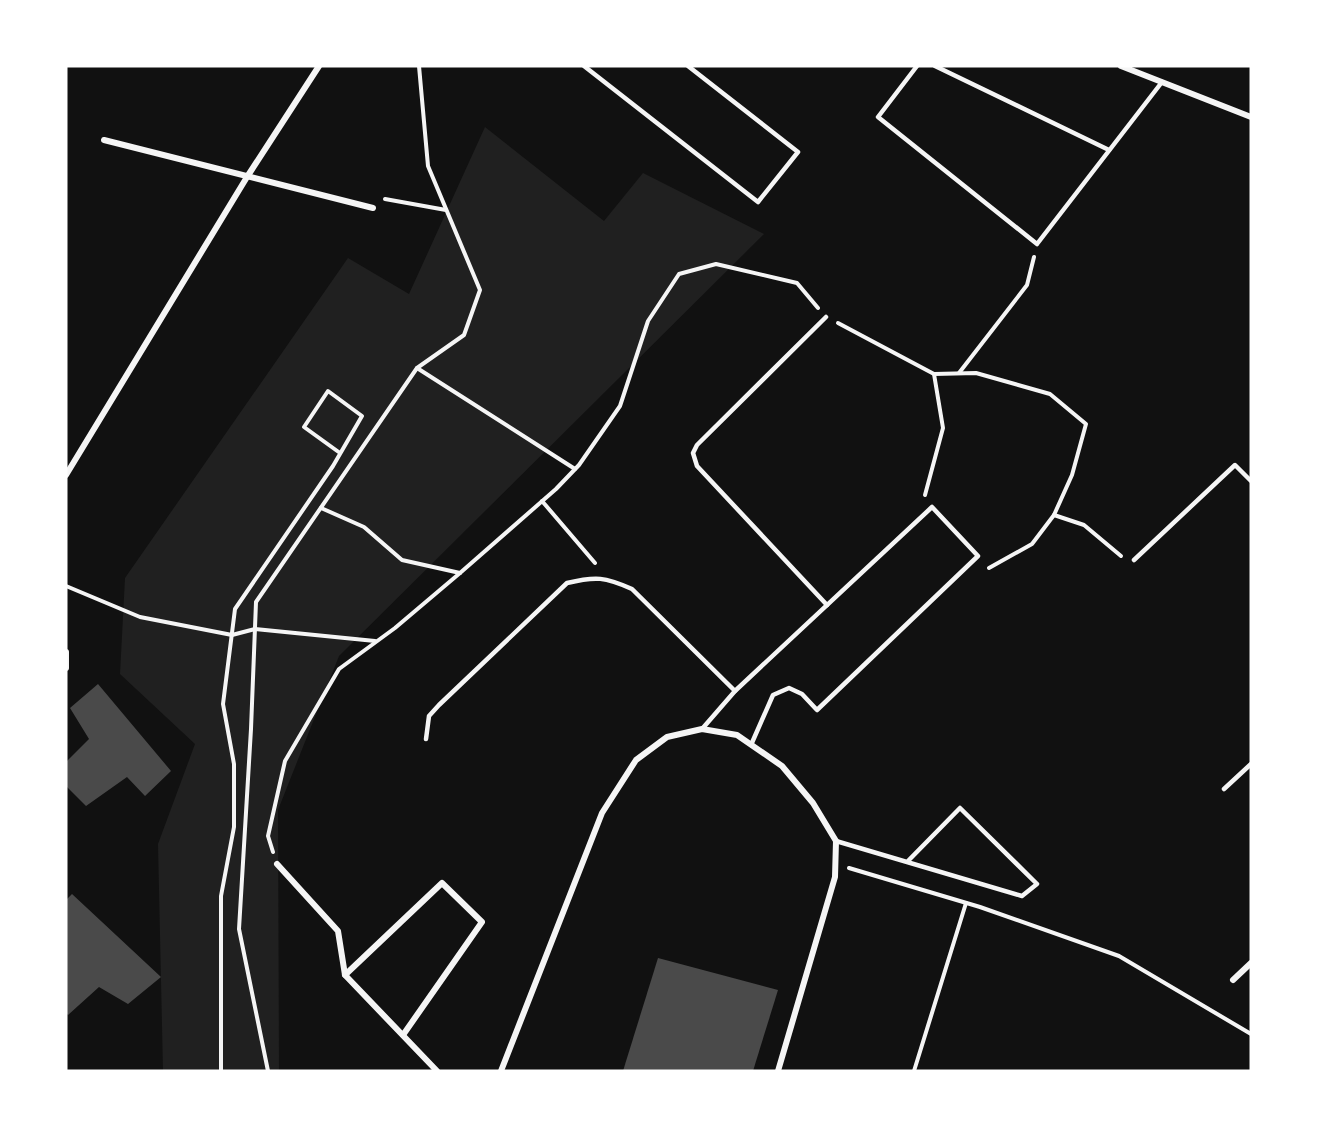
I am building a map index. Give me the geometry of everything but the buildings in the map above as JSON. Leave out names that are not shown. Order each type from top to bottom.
[{"type":"street","points":[[66,475],[247,177],[319,66]]},
{"type":"street","points":[[1121,66],[1251,117]]},
{"type":"street","points":[[104,140],[373,208]]},
{"type":"street","points":[[66,652],[66,668]]},
{"type":"street","points":[[501,1071],[602,813],[636,760],[667,737],[702,729],[737,735],[782,766],[813,803],[836,842],[835,877],[778,1071]]},
{"type":"street","points":[[277,864],[338,931],[345,975],[437,1071]]},
{"type":"street","points":[[345,975],[442,883],[482,922],[403,1035]]},
{"type":"street","points":[[1233,980],[1251,963]]},
{"type":"lane","points":[[584,66],[758,202],[798,152],[688,66]]},
{"type":"lane","points":[[917,66],[878,117],[1037,244],[1162,82]]},
{"type":"lane","points":[[935,66],[1109,150]]},
{"type":"lane","points":[[826,317],[697,445],[693,453],[697,466],[827,605]]},
{"type":"lane","points":[[1134,560],[1235,465],[1251,481]]},
{"type":"lane","points":[[702,729],[735,691],[932,507],[978,556],[817,710],[802,694],[789,688],[773,695],[751,745]]},
{"type":"lane","points":[[426,739],[429,716],[439,705],[567,583],[592,577],[609,580],[632,589],[735,691]]},
{"type":"lane","points":[[1224,789],[1251,764]]},
{"type":"lane","points":[[836,842],[1022,896],[1037,884],[960,808],[907,862]]},
{"type":"path","points":[[268,1071],[239,929],[256,602],[417,368],[464,335],[480,290],[428,166],[419,66]]},
{"type":"path","points":[[373,208],[383,198],[446,210]]},
{"type":"path","points":[[959,374],[1027,285],[1037,244]]},
{"type":"path","points":[[277,864],[268,836],[285,760],[339,669],[376,642],[460,573],[575,469],[620,405],[648,321],[679,274],[716,264],[797,283],[826,317],[934,374],[976,373],[1050,394],[1086,424],[1072,476],[1054,515],[1032,544],[987,569],[973,562]]},
{"type":"path","points":[[417,368],[575,469]]},
{"type":"path","points":[[919,519],[943,428],[934,374]]},
{"type":"path","points":[[221,1071],[221,896],[234,827],[234,764],[224,704],[235,609],[340,453],[362,416],[328,391],[304,427],[340,453]]},
{"type":"path","points":[[542,501],[609,580]]},
{"type":"path","points":[[321,508],[364,527],[402,560],[460,573]]},
{"type":"path","points":[[1054,515],[1084,525],[1126,561],[1134,560]]},
{"type":"path","points":[[66,586],[140,617],[232,634],[255,629],[376,642]]},
{"type":"path","points":[[836,864],[966,903],[1119,956],[1251,1034]]},
{"type":"path","points":[[914,1071],[966,903]]},
{"type":"shaded area","points":[[485,127],[604,221],[643,173],[764,234],[339,656],[278,810],[279,1071],[163,1071],[158,844],[195,744],[120,674],[125,578],[348,258],[409,294]]}]
